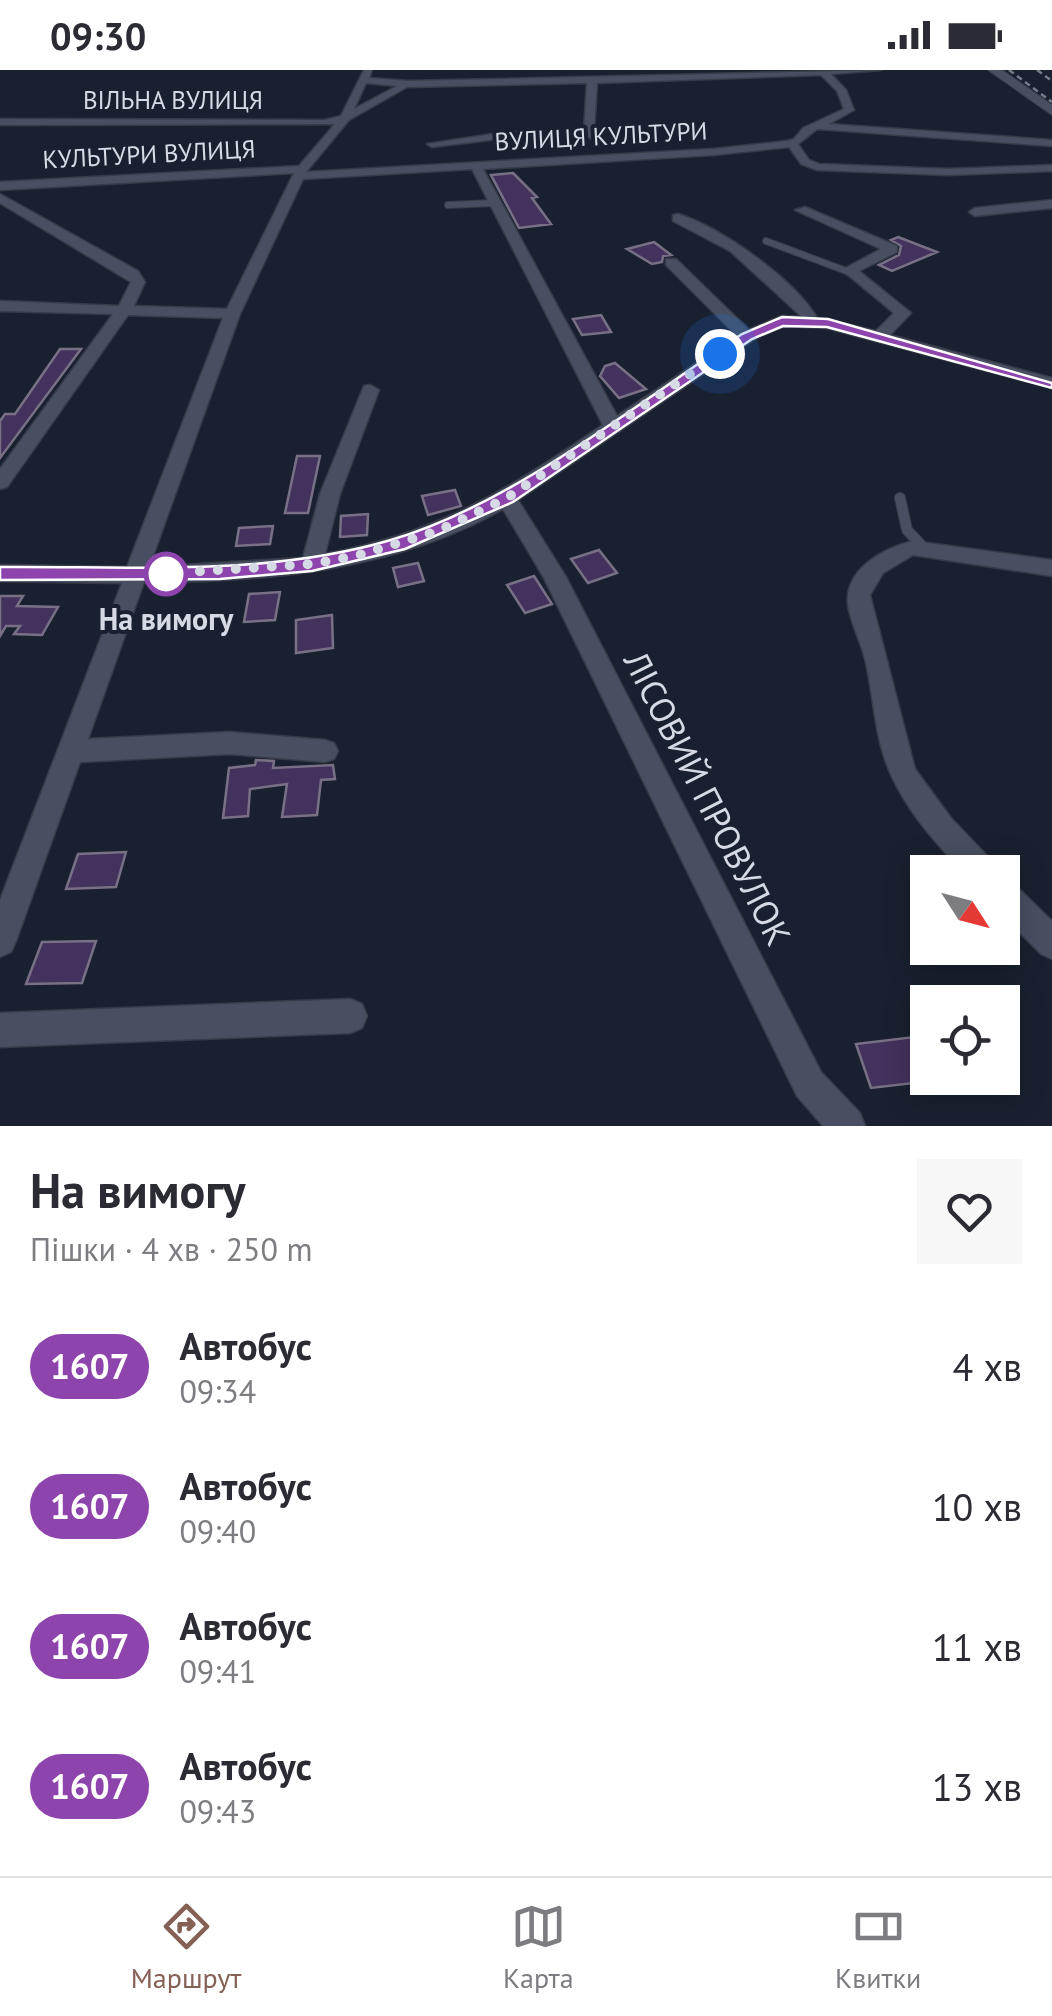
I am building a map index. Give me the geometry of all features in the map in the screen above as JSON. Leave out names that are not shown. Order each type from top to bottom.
[{"type":"street","points":[[511,82],[517,70]]},
{"type":"street","points":[[665,70],[673,79]]},
{"type":"street","points":[[0,942],[232,314],[301,173],[346,118],[366,75],[409,84],[877,70]]},
{"type":"street","points":[[994,70],[1052,111]]},
{"type":"street","name":"ВУЛИЦЯ КУЛЬТУРИ","points":[[301,173],[713,152],[792,143],[850,108],[826,74]]},
{"type":"street","points":[[592,81],[590,134],[612,156]]},
{"type":"street","points":[[346,118],[409,84]]},
{"type":"street","name":"ВІЛЬНА ВУЛИЦЯ","points":[[0,122],[325,123],[346,118]]},
{"type":"street","points":[[818,126],[1052,143]]},
{"type":"street","points":[[432,144],[506,136],[590,134]]},
{"type":"street","points":[[792,143],[805,162],[820,167],[948,172],[1052,168]]},
{"type":"street","points":[[476,166],[614,426]]},
{"type":"street","name":"КУЛЬТУРИ ВУЛИЦЯ","points":[[0,186],[301,173]]},
{"type":"street","points":[[0,197],[106,179]]},
{"type":"street","points":[[0,197],[135,275],[138,286],[0,483]]},
{"type":"street","points":[[976,212],[1052,204]]},
{"type":"street","points":[[801,210],[892,249],[849,272],[903,313],[879,338]]},
{"type":"street","points":[[678,218],[704,228],[744,252],[804,309],[811,321]]},
{"type":"street","points":[[671,262],[747,336]]},
{"type":"street","points":[[0,306],[232,314]]},
{"type":"street","points":[[0,573],[136,575],[312,564],[398,545],[507,498],[747,336],[782,322],[811,321],[1052,384]]},
{"type":"street","points":[[312,564],[330,494],[370,390]]},
{"type":"street","name":"ЛІСОВИЙ ПРОВУЛОК","points":[[507,498],[556,577],[809,1084],[847,1126]]},
{"type":"street","points":[[968,855],[936,819],[904,773],[892,746],[879,662],[858,592],[866,577],[902,550],[924,548],[1052,568]]},
{"type":"street","points":[[71,751],[213,743],[281,744],[325,751]]},
{"type":"street","points":[[1020,910],[1052,943]]},
{"type":"street","points":[[0,1030],[350,1016]]},
{"type":"lane","points":[[448,206],[494,203]]},
{"type":"lane","points":[[766,241],[802,251],[849,272]]},
{"type":"lane","points":[[900,498],[908,530],[924,548]]},
{"type":"building","points":[[513,173],[537,197],[532,198],[551,224],[519,228],[491,175]]},
{"type":"building","points":[[898,237],[937,252],[892,271],[879,265],[899,255],[901,246],[891,240]]},
{"type":"building","points":[[654,242],[671,255],[663,256],[662,262],[652,264],[627,249]]},
{"type":"building","points":[[601,315],[611,332],[582,335],[573,319]]},
{"type":"building","points":[[60,349],[81,349],[0,458],[0,421],[5,414],[15,414]]},
{"type":"building","points":[[615,363],[646,389],[619,398],[600,376],[605,366]]},
{"type":"building","points":[[297,456],[320,456],[308,513],[285,513]]},
{"type":"building","points":[[455,490],[461,506],[428,515],[422,496]]},
{"type":"building","points":[[368,514],[367,535],[340,537],[341,516]]},
{"type":"building","points":[[273,526],[270,544],[236,546],[239,528]]},
{"type":"building","points":[[599,550],[617,573],[588,583],[571,559]]},
{"type":"building","points":[[418,563],[424,581],[398,587],[393,568]]},
{"type":"building","points":[[534,576],[552,604],[525,613],[507,585]]},
{"type":"building","points":[[280,592],[275,620],[244,622],[249,594]]},
{"type":"building","points":[[0,596],[23,596],[17,606],[58,607],[42,635],[14,634],[20,626],[6,626],[0,636]]},
{"type":"building","points":[[332,615],[333,648],[296,653],[296,620]]},
{"type":"building","points":[[256,760],[274,761],[273,768],[333,765],[335,779],[321,780],[317,815],[282,817],[287,784],[250,789],[248,816],[223,818],[229,768],[255,765]]},
{"type":"building","points":[[126,852],[116,887],[66,889],[78,854]]},
{"type":"building","points":[[96,941],[82,983],[26,984],[42,942]]},
{"type":"building","points":[[910,1037],[910,1083],[871,1088],[856,1044]]},
{"type":"railway","points":[[1009,70],[1052,102]]},
{"type":"railway","points":[[1037,70],[1052,81]]},
{"type":"bus line","name":"1607","points":[[0,573],[220,573],[312,564],[398,545],[474,516],[507,498],[747,336],[782,322],[828,323],[1052,383]]},
{"type":"place","name":"На вимогу","points":[[166,574]]},
{"type":"route","points":[[166,574],[156,574],[220,573],[312,564],[398,545],[438,531],[507,498],[720,354]]}]
